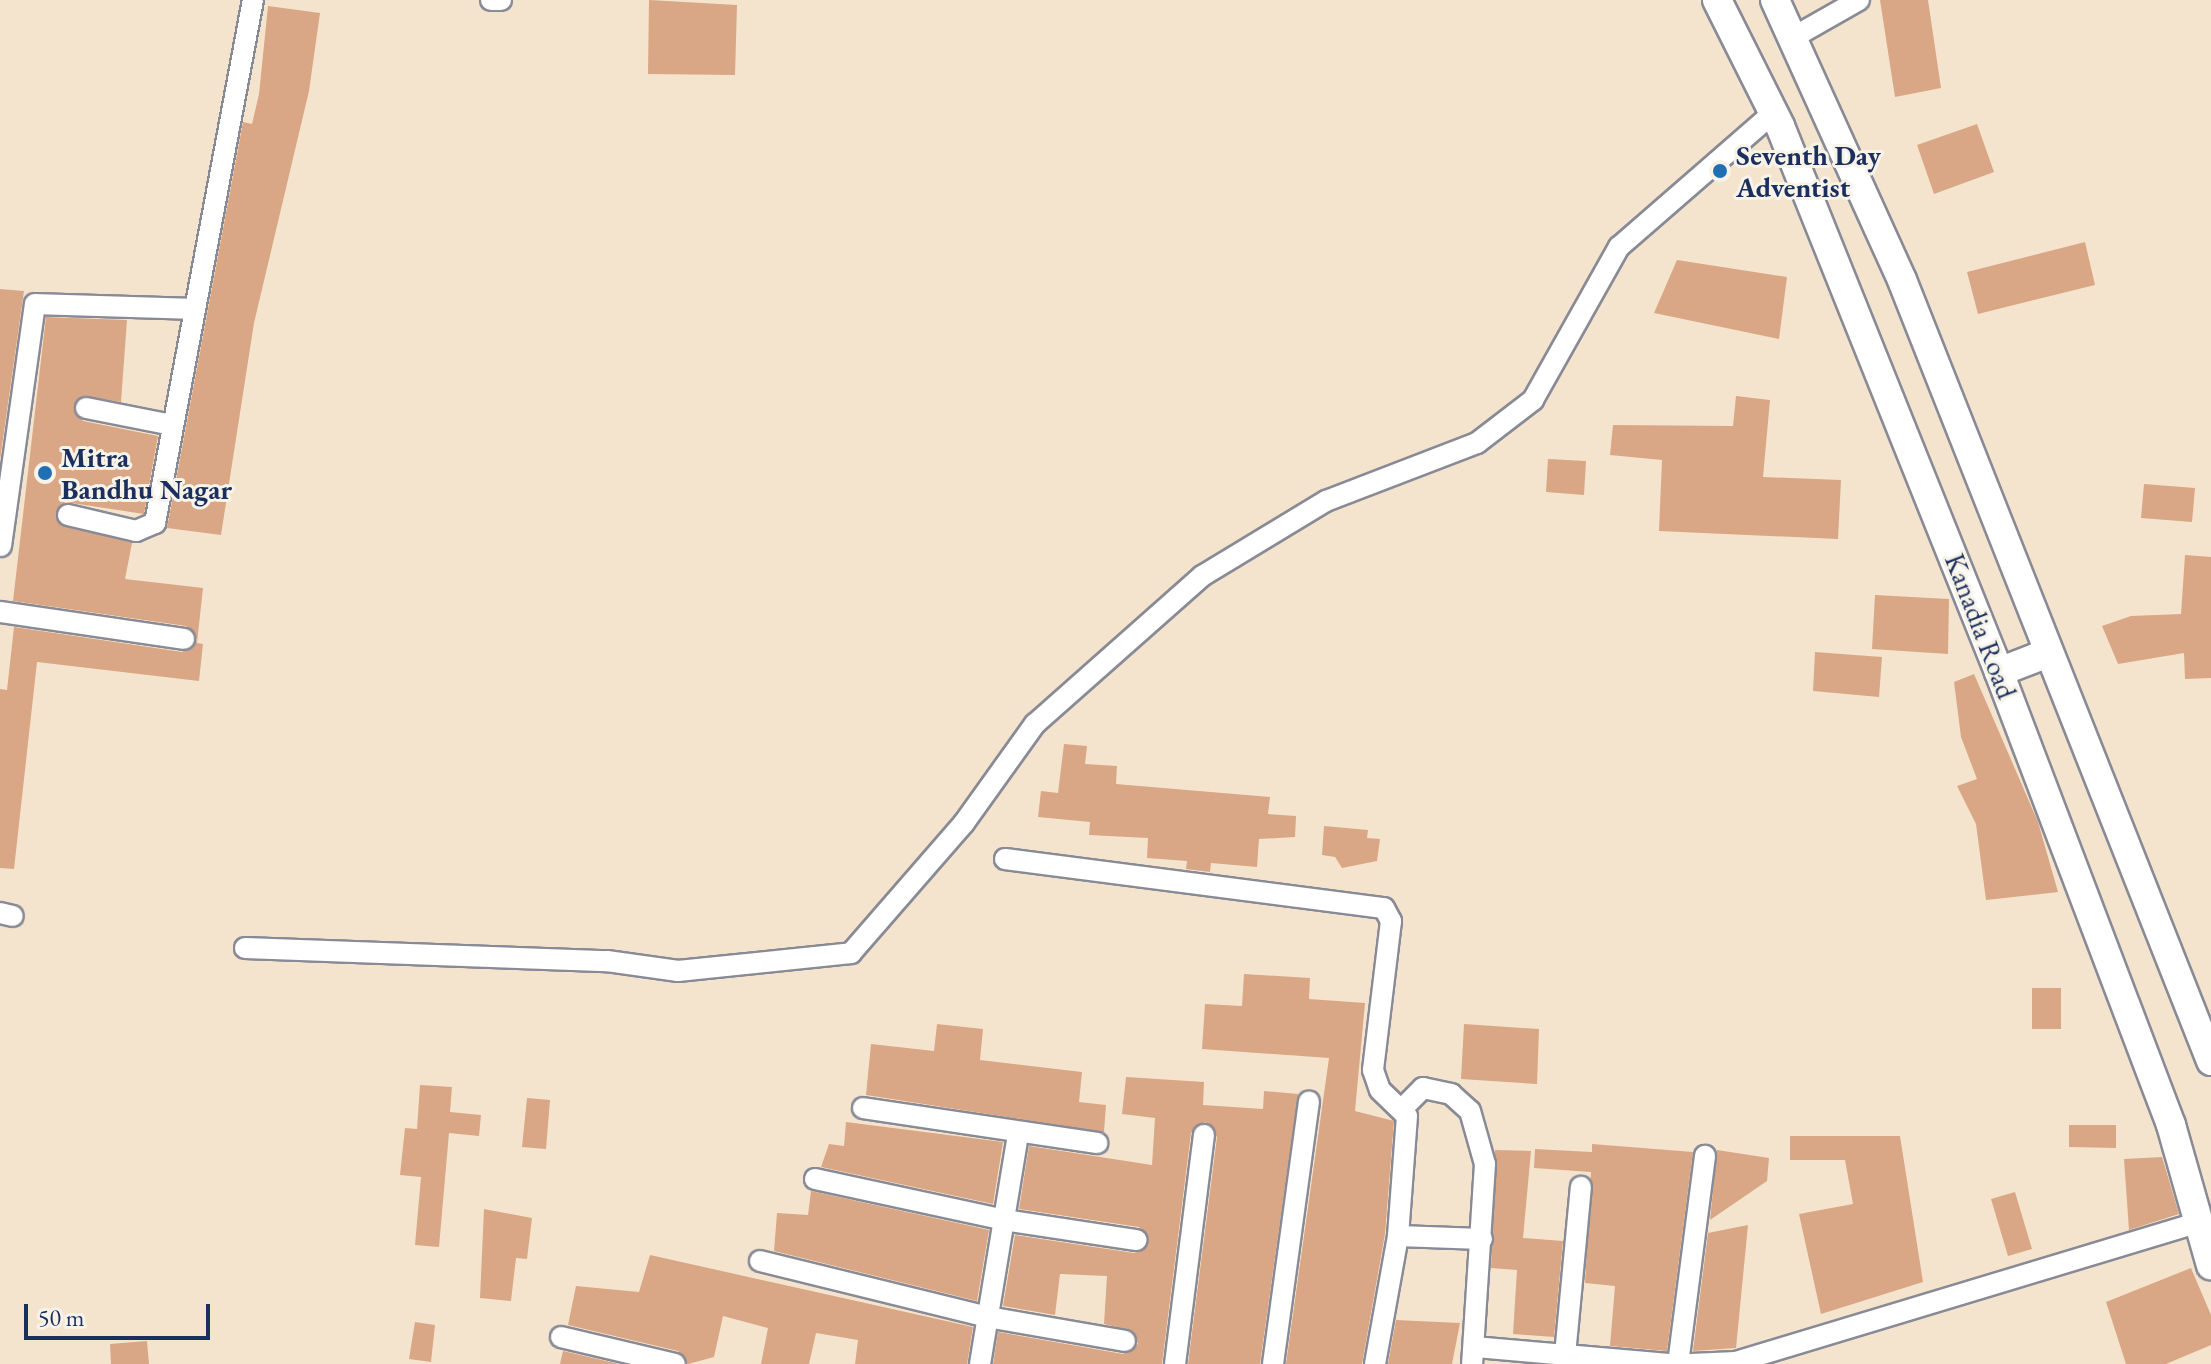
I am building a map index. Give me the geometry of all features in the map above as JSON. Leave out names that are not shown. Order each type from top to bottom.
[{"type":"main road","name":"Kanadia Road","points":[[1717,0],[1773,113],[2200,1177],[2199,1222],[2211,1265]]},
{"type":"main road","name":"Kanadia Road","points":[[1775,0],[1902,280],[2211,1061]]},
{"type":"main road","points":[[1999,672],[2048,653]]},
{"type":"street","points":[[68,515],[149,529],[195,309],[253,0]]},
{"type":"street","points":[[491,0],[501,0]]},
{"type":"street","points":[[1792,38],[1859,0]]},
{"type":"street","points":[[245,948],[607,961],[678,971],[851,953],[964,823],[1035,724],[1202,576],[1326,501],[1477,443],[1533,400],[1619,247],[1773,113]]},
{"type":"street","points":[[0,552],[35,304],[195,309]]},
{"type":"street","points":[[86,408],[172,425]]},
{"type":"street","points":[[0,612],[184,639]]},
{"type":"street","points":[[1005,859],[1384,908],[1391,921],[1373,1070],[1380,1090],[1404,1107]]},
{"type":"street","points":[[1375,1364],[1398,1236],[1404,1107],[1423,1088],[1451,1094],[1470,1111],[1485,1164],[1473,1355],[1565,1355],[1670,1364]]},
{"type":"street","points":[[1273,1364],[1309,1101]]},
{"type":"street","points":[[863,1108],[1018,1134],[1097,1143]]},
{"type":"street","points":[[980,1364],[1018,1134]]},
{"type":"street","points":[[1175,1364],[1204,1135]]},
{"type":"street","points":[[1678,1364],[1705,1156]]},
{"type":"street","points":[[815,1179],[1004,1220],[1136,1240]]},
{"type":"street","points":[[1565,1355],[1581,1187]]},
{"type":"street","points":[[1691,1364],[1784,1356],[2199,1222]]},
{"type":"street","points":[[1398,1236],[1482,1239]]},
{"type":"street","points":[[760,1261],[988,1317],[1125,1341]]},
{"type":"street","points":[[561,1337],[675,1364]]},
{"type":"building","points":[[649,0],[737,5],[735,75],[648,74]]},
{"type":"building","points":[[1880,0],[1928,0],[1941,88],[1895,97]]},
{"type":"building","points":[[268,6],[320,13],[309,91],[254,323],[221,535],[167,528],[243,122],[252,124],[259,94]]},
{"type":"building","points":[[1977,124],[1994,172],[1934,194],[1917,145]]},
{"type":"building","points":[[2085,242],[2095,285],[1978,314],[1967,272]]},
{"type":"building","points":[[1677,260],[1787,277],[1779,339],[1654,313]]},
{"type":"building","points":[[0,289],[24,291],[0,460]]},
{"type":"building","points":[[46,317],[127,320],[121,402],[83,396],[74,411],[83,421],[158,436],[144,514],[65,502],[56,519],[132,543],[125,579],[203,588],[197,643],[203,644],[199,681],[37,662],[14,869],[0,868],[0,689],[7,690],[14,627],[182,652],[197,640],[186,626],[13,601]]},
{"type":"building","points":[[1736,396],[1770,400],[1763,477],[1841,480],[1838,539],[1659,531],[1662,460],[1610,455],[1613,425],[1733,426]]},
{"type":"building","points":[[1548,459],[1586,461],[1584,495],[1546,492]]},
{"type":"building","points":[[2144,484],[2195,488],[2192,522],[2141,518]]},
{"type":"building","points":[[2185,555],[2211,557],[2211,678],[2185,679],[2184,653],[2118,664],[2102,626],[2131,616],[2181,614]]},
{"type":"building","points":[[1875,595],[1949,599],[1948,654],[1872,649]]},
{"type":"building","points":[[1815,652],[1882,657],[1879,697],[1813,691]]},
{"type":"building","points":[[1974,674],[2038,822],[2058,892],[1986,900],[1976,824],[1957,786],[1977,779],[1961,737],[1954,682]]},
{"type":"building","points":[[1064,744],[1087,746],[1085,764],[1117,766],[1116,784],[1270,797],[1268,814],[1296,816],[1295,837],[1259,839],[1257,867],[1211,863],[1210,872],[1186,869],[1187,861],[1147,858],[1148,838],[1089,835],[1090,822],[1038,817],[1041,791],[1058,793]]},
{"type":"building","points":[[1324,826],[1368,830],[1367,838],[1380,839],[1377,861],[1342,868],[1335,857],[1322,855]]},
{"type":"building","points":[[1244,974],[1310,978],[1309,999],[1365,1003],[1355,1111],[1394,1121],[1385,1234],[1362,1364],[1286,1364],[1329,1058],[1202,1049],[1205,1004],[1242,1006]]},
{"type":"building","points":[[2032,988],[2061,988],[2061,1029],[2032,1029]]},
{"type":"building","points":[[937,1024],[983,1029],[980,1060],[1082,1072],[1079,1102],[1106,1105],[1104,1132],[866,1095],[871,1044],[934,1051]]},
{"type":"building","points":[[1464,1024],[1539,1029],[1537,1084],[1461,1079]]},
{"type":"building","points":[[1126,1077],[1204,1082],[1203,1105],[1263,1109],[1264,1091],[1298,1094],[1260,1364],[1188,1364],[1217,1137],[1205,1122],[1191,1133],[1162,1364],[993,1364],[998,1332],[1123,1354],[1138,1344],[1133,1331],[1104,1324],[1107,1276],[1060,1274],[1055,1315],[1003,1306],[1015,1235],[1134,1253],[1147,1247],[1148,1236],[1139,1227],[1019,1209],[1029,1146],[1152,1165],[1155,1118],[1122,1114]]},
{"type":"building","points":[[420,1085],[452,1087],[450,1112],[481,1115],[479,1136],[449,1133],[439,1247],[415,1245],[421,1177],[400,1175],[405,1128],[417,1129]]},
{"type":"building","points":[[527,1098],[550,1100],[546,1149],[522,1147]]},
{"type":"building","points":[[846,1122],[1003,1142],[993,1204],[821,1167],[829,1144],[844,1146]]},
{"type":"building","points":[[2069,1125],[2116,1125],[2116,1148],[2069,1147]]},
{"type":"building","points":[[1790,1136],[1900,1136],[1923,1282],[1821,1314],[1799,1214],[1853,1204],[1845,1160],[1790,1160]]},
{"type":"building","points":[[1592,1144],[1693,1152],[1667,1351],[1610,1346],[1615,1286],[1585,1283],[1591,1172],[1534,1168],[1535,1149],[1592,1152]]},
{"type":"building","points":[[1495,1150],[1531,1151],[1523,1238],[1563,1241],[1554,1337],[1513,1334],[1517,1270],[1491,1268]]},
{"type":"building","points":[[1717,1150],[1769,1158],[1767,1181],[1710,1220]]},
{"type":"building","points":[[2162,1157],[2179,1214],[2129,1230],[2124,1159]]},
{"type":"building","points":[[811,1191],[989,1230],[977,1301],[774,1251],[777,1213],[808,1215]]},
{"type":"building","points":[[2015,1192],[2032,1249],[2008,1256],[1991,1199]]},
{"type":"building","points":[[484,1209],[532,1218],[527,1259],[516,1258],[511,1301],[480,1298]]},
{"type":"building","points":[[1748,1225],[1736,1348],[1693,1351],[1708,1233]]},
{"type":"building","points":[[650,1255],[973,1327],[967,1364],[855,1364],[858,1340],[816,1333],[809,1364],[761,1364],[768,1328],[723,1316],[714,1357],[688,1364],[678,1351],[568,1325],[576,1286],[639,1292]]},
{"type":"building","points":[[2191,1268],[2211,1315],[2211,1345],[2166,1364],[2126,1364],[2106,1302]]},
{"type":"building","points":[[1396,1320],[1460,1323],[1452,1364],[1388,1364]]},
{"type":"building","points":[[415,1322],[435,1325],[431,1362],[409,1359]]},
{"type":"building","points":[[147,1341],[149,1364],[111,1364],[110,1344]]},
{"type":"building","points":[[563,1351],[619,1364],[560,1364]]},
{"type":"place","name":"Seventh Day Adventist","points":[[1720,171]]},
{"type":"place","name":"Mitra Bandhu Nagar","points":[[45,473]]}]
